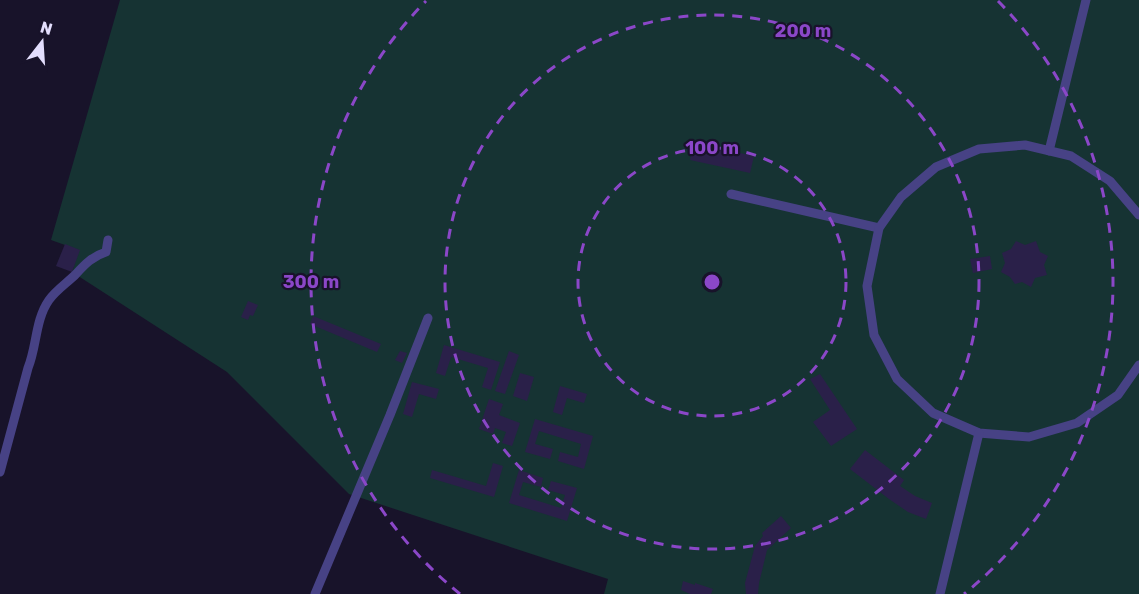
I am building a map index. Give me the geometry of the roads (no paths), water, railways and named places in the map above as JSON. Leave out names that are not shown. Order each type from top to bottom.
[{"type":"street","points":[[1049,151],[1086,0]]},
{"type":"street","points":[[1139,215],[1110,181],[1071,156],[1025,145],[979,149],[936,167],[901,197],[879,228],[867,286],[874,335],[897,379],[933,413],[979,433],[1029,437],[1077,423],[1118,395],[1139,365]]},
{"type":"street","points":[[731,194],[879,228]]},
{"type":"street","points":[[0,472],[32,359],[40,319],[48,302],[57,291],[88,261],[106,252],[108,240]]},
{"type":"street","points":[[315,594],[428,318]]},
{"type":"street","points":[[940,594],[979,433]]}]
